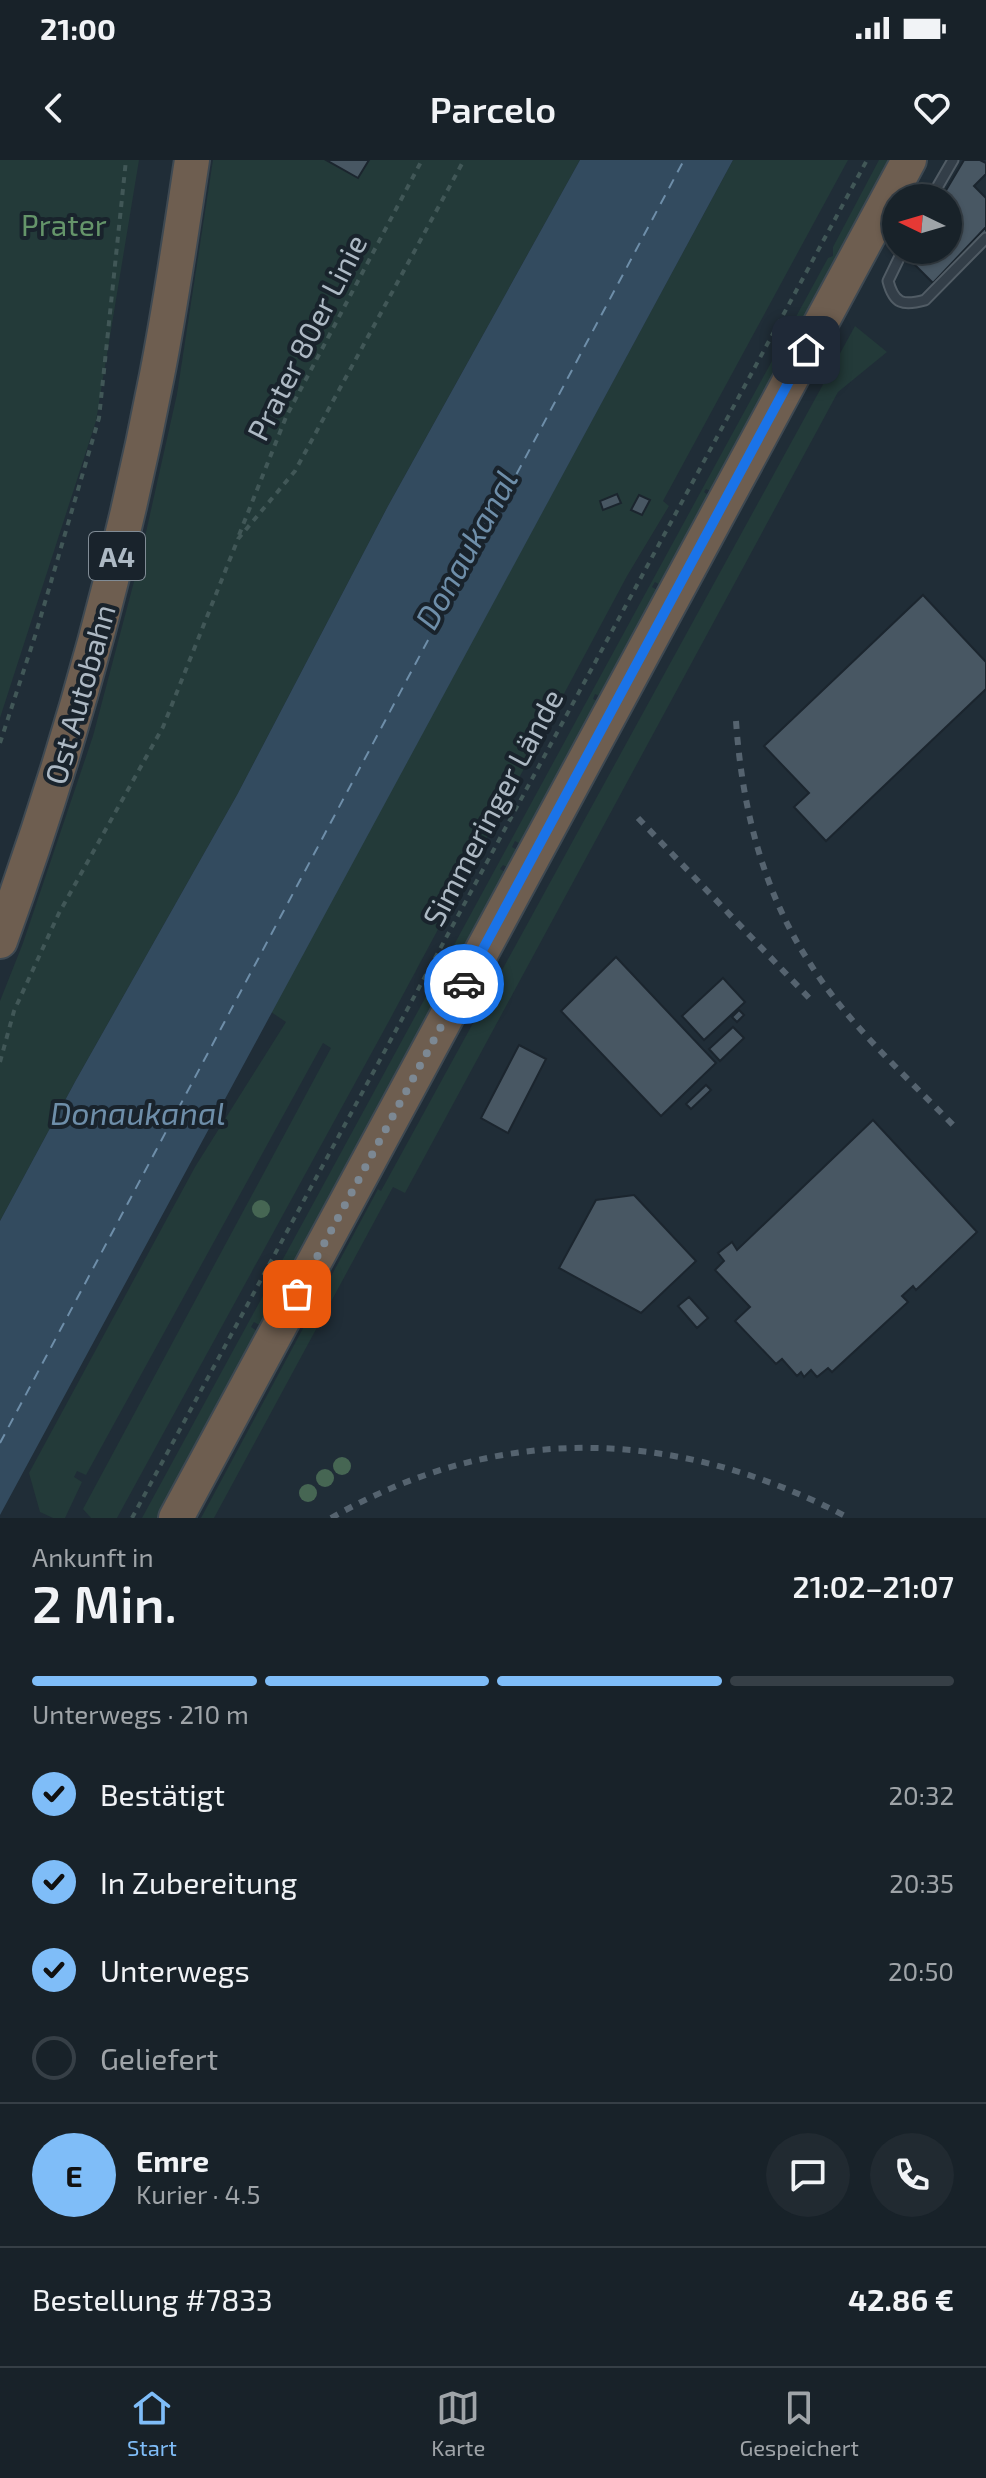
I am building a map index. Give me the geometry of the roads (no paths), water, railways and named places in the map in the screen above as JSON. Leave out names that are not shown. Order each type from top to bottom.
[{"type":"highway","name":"Ost Autobahn","points":[[0,941],[70,731],[104,611],[158,373],[192,160]]},
{"type":"highway","points":[[176,1518],[909,160]]},
{"type":"lane","points":[[939,184],[953,160]]},
{"type":"lane","points":[[962,262],[986,238]]},
{"type":"lane","points":[[896,264],[888,281],[891,295],[901,303],[925,300],[960,264]]},
{"type":"water","name":"Donaukanal","points":[[580,160],[733,160],[0,1515],[0,1221],[237,795],[388,506]]},
{"type":"railway","points":[[736,721],[744,786],[758,848],[794,937],[842,1008],[953,1125]]},
{"type":"railway","points":[[638,818],[811,1000]]},
{"type":"railway","points":[[331,1518],[395,1486],[460,1464],[525,1452],[590,1448],[655,1453],[720,1466],[785,1488],[849,1518]]},
{"type":"park label","name":"Prater","points":[[64,224]]}]
